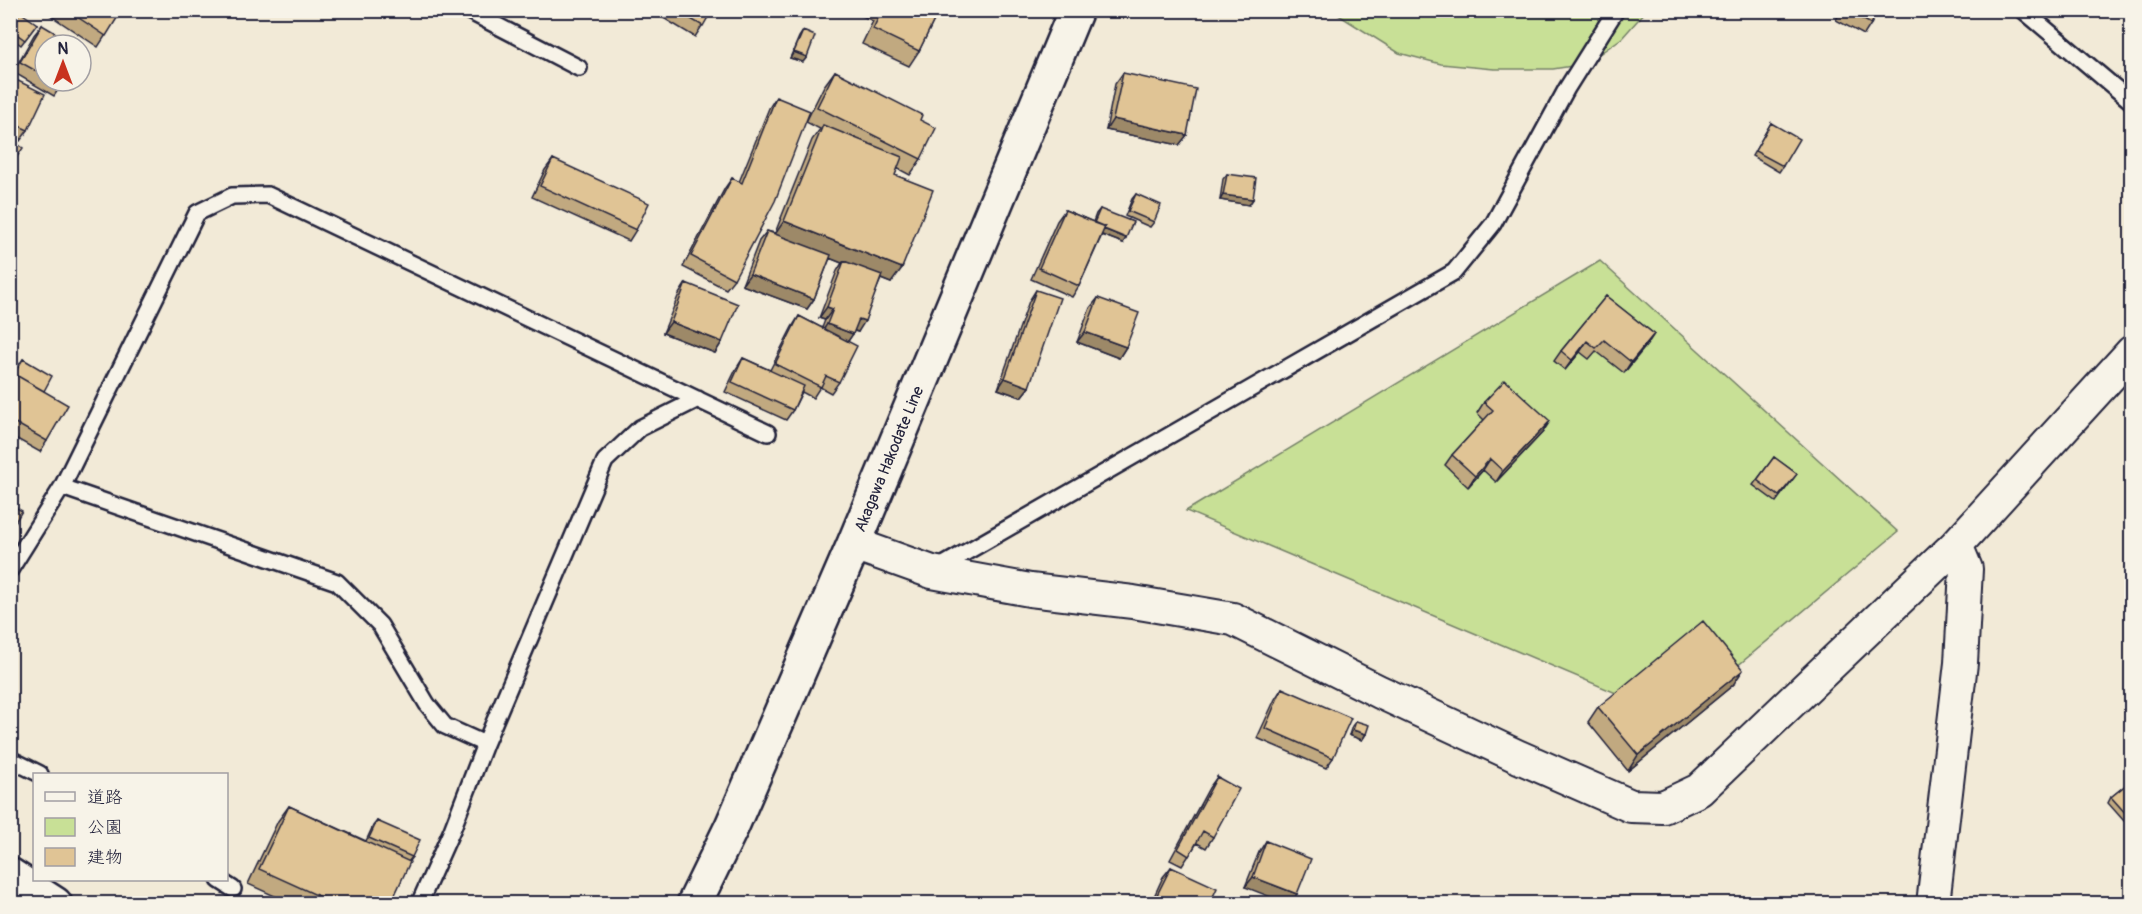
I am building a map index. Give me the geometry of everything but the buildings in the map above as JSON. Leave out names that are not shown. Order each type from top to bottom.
[{"type":"main road","name":"Akagawa Hakodate Line","points":[[694,903],[732,826],[854,544],[1076,10]]},
{"type":"main road","points":[[10,875],[55,903]]},
{"type":"street","points":[[854,544],[932,572],[1030,590],[1133,602],[1233,619],[1380,692],[1549,771],[1630,806],[1663,807],[1699,790],[1956,545],[2132,352]]},
{"type":"street","points":[[1933,903],[1961,663],[1966,569],[1956,545]]},
{"type":"lane","points":[[467,10],[579,68]]},
{"type":"lane","points":[[932,572],[1454,272],[1493,224],[1567,88],[1616,10]]},
{"type":"lane","points":[[2023,10],[2132,102]]},
{"type":"lane","points":[[10,570],[62,487],[197,213],[232,196],[268,195],[768,433]]},
{"type":"lane","points":[[420,903],[453,830],[485,744],[605,461],[640,428],[698,399]]},
{"type":"lane","points":[[62,487],[337,582],[380,625],[427,705],[445,726],[485,744]]},
{"type":"lane","points":[[10,759],[38,773]]},
{"type":"lane","points":[[222,881],[232,889]]},
{"type":"green space","points":[[1332,11],[1646,11],[1622,38],[1585,64],[1553,69],[1494,69],[1441,64],[1399,53]]},
{"type":"green space","points":[[1600,261],[1898,532],[1675,718],[1186,511]]}]
